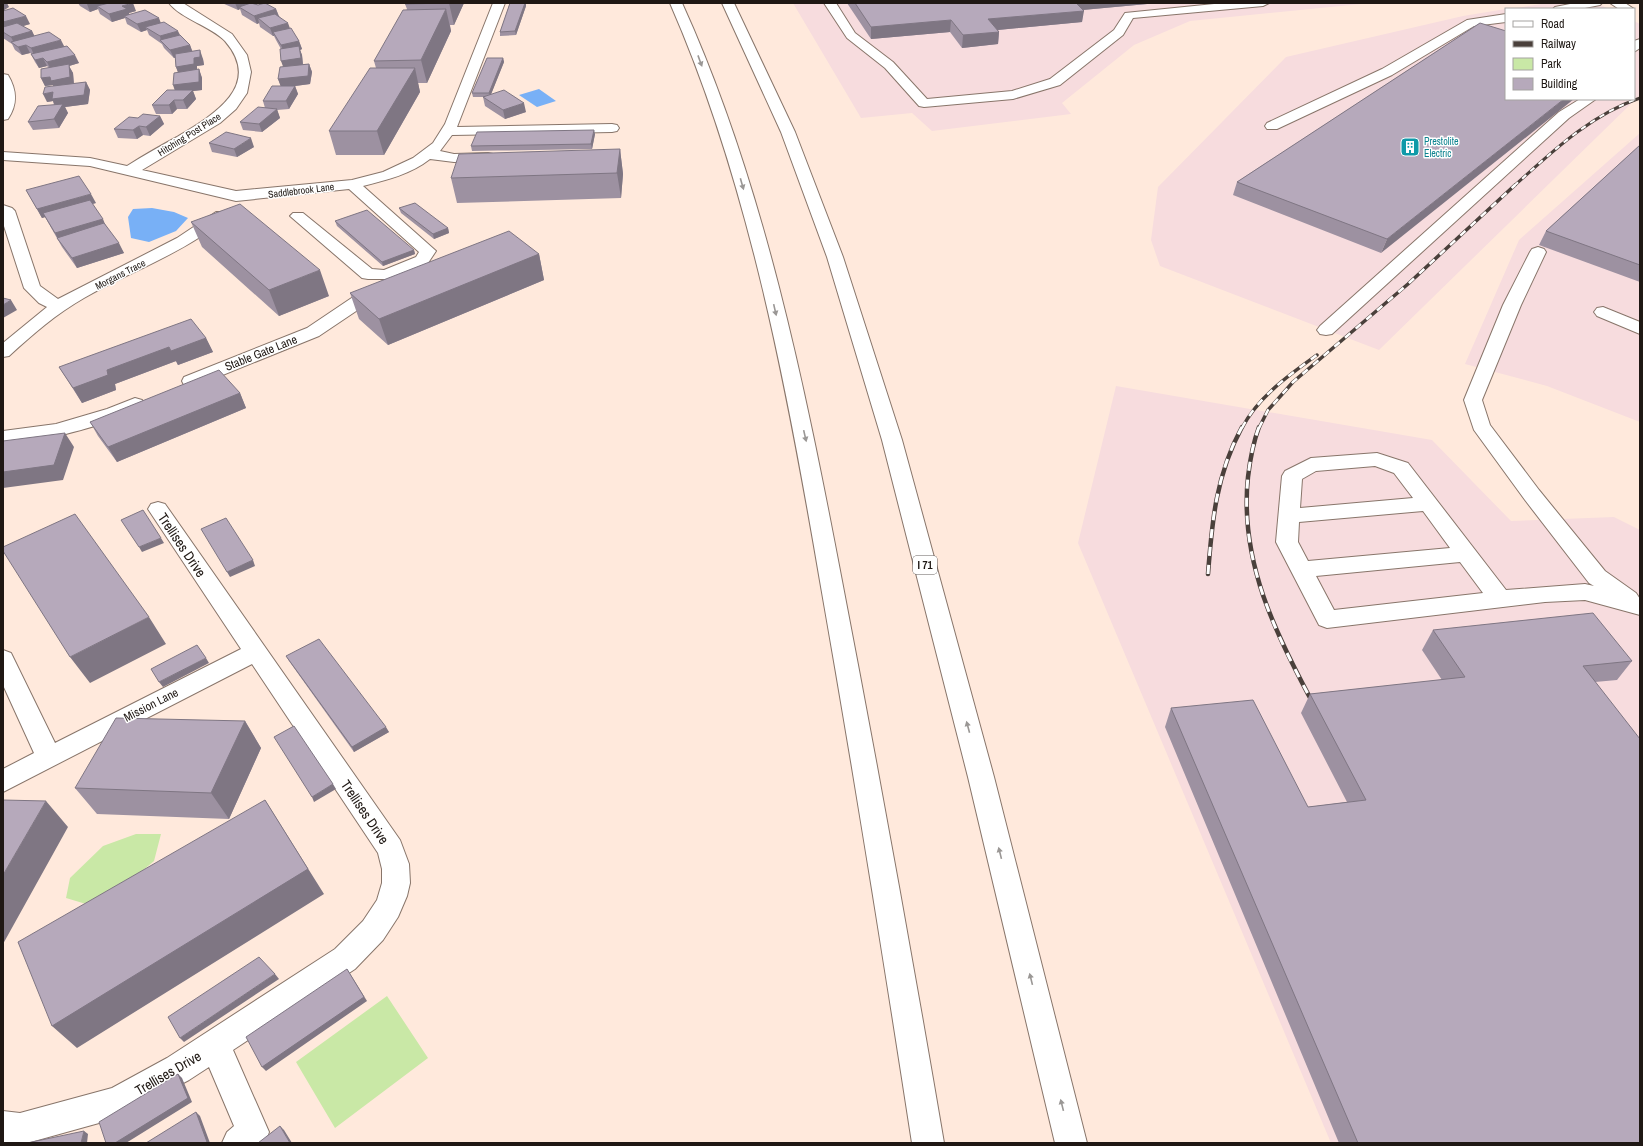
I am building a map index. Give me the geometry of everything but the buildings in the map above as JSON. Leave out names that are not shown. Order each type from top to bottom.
[{"type":"main road","name":"Hitching Post Place","points":[[129,170],[215,120],[231,106],[240,93],[242,87],[245,72],[241,55],[228,37],[175,3]]},
{"type":"main road","name":"Saddlebrook Lane","points":[[3,156],[90,162],[236,196],[294,192],[352,184],[392,173],[418,161],[429,154],[438,146],[452,124],[499,3]]},
{"type":"main road","points":[[676,3],[686,25],[728,138],[765,263],[807,447],[870,788],[928,1143]]},
{"type":"main road","name":"I 71","points":[[728,3],[741,27],[794,147],[835,257],[892,440],[981,777],[1071,1143]]},
{"type":"main road","points":[[830,3],[851,36],[889,65],[924,102],[1013,95],[1055,82],[1119,32],[1129,15],[1263,3]]},
{"type":"main road","points":[[1565,8],[1596,3]]},
{"type":"main road","points":[[1616,3],[1626,8]]},
{"type":"main road","points":[[1272,126],[1387,72],[1471,23],[1503,20]]},
{"type":"main road","points":[[3,78],[8,85],[10,98],[3,116]]},
{"type":"main road","points":[[1326,330],[1564,115],[1587,100]]},
{"type":"main road","points":[[447,131],[612,128]]},
{"type":"main road","points":[[429,154],[454,158],[500,156]]},
{"type":"main road","points":[[298,216],[368,274],[386,275],[422,260],[428,251],[352,184]]},
{"type":"main road","name":"Morgans Trace","points":[[3,352],[34,324],[59,306],[200,232],[224,212],[236,196]]},
{"type":"main road","points":[[3,210],[7,211],[32,288],[45,299],[59,306]]},
{"type":"main road","points":[[3,251],[21,253]]},
{"type":"main road","points":[[1538,252],[1512,305],[1473,400],[1481,426],[1532,495],[1597,577],[1640,607]]},
{"type":"main road","name":"Stable Gate Lane","points":[[173,389],[313,332],[371,293],[441,262]]},
{"type":"main road","points":[[1603,312],[1640,330]]},
{"type":"main road","points":[[3,437],[57,430],[114,413],[151,398]]},
{"type":"main road","points":[[1500,599],[1401,468],[1377,459],[1311,465],[1292,476],[1287,542],[1327,619],[1500,599],[1585,592],[1640,607]]},
{"type":"main road","points":[[1289,516],[1428,504]]},
{"type":"main road","name":"Trellises Drive","points":[[3,1127],[20,1129],[117,1102],[178,1069],[345,959],[368,938],[386,914],[394,891],[396,868],[390,848],[158,509]]},
{"type":"main road","points":[[1301,570],[1466,554]]},
{"type":"main road","name":"Mission Lane","points":[[3,781],[255,652]]},
{"type":"main road","points":[[3,659],[49,757]]},
{"type":"main road","points":[[215,1045],[253,1132],[238,1143]]},
{"type":"shaded area","points":[[793,3],[1371,3],[1190,21],[1134,45],[1062,103],[1071,114],[932,131],[912,113],[861,118]]},
{"type":"shaded area","points":[[1548,3],[1596,3],[1607,8],[1516,8]]},
{"type":"shaded area","points":[[1505,9],[1505,100],[1635,100],[1379,350],[1160,266],[1151,240],[1158,187],[1286,57],[1463,16]]},
{"type":"shaded area","points":[[1635,22],[1640,24],[1640,95],[1635,100]]},
{"type":"shaded area","points":[[1640,133],[1640,422],[1547,386],[1465,364],[1519,240]]},
{"type":"shaded area","points":[[1116,386],[1432,440],[1511,521],[1614,517],[1640,530],[1640,1143],[1331,1143],[1078,543]]},
{"type":"green space","points":[[136,834],[161,834],[154,861],[122,888],[86,904],[66,898],[70,878],[103,846]]},
{"type":"green space","points":[[387,996],[428,1058],[335,1128],[296,1062]]},
{"type":"water","points":[[539,89],[556,101],[537,107],[519,95]]},
{"type":"water","points":[[152,208],[174,212],[188,218],[176,231],[149,242],[131,238],[128,217],[133,209]]},
{"type":"railway","points":[[1635,100],[1640,98]]},
{"type":"railway","points":[[1514,186],[1557,148],[1588,124],[1622,105],[1635,100]]},
{"type":"railway","points":[[1259,428],[1268,410],[1293,382],[1408,284],[1515,185]]},
{"type":"railway","points":[[1242,428],[1257,406],[1275,387],[1317,355]]},
{"type":"railway","points":[[1208,574],[1211,535],[1221,481],[1226,463],[1242,427]]},
{"type":"railway","points":[[1259,427],[1253,445],[1248,477],[1247,508],[1249,538],[1255,568],[1274,625],[1315,707]]},
{"type":"place","name":"Prestolite Electric","points":[[1410,147]]}]
